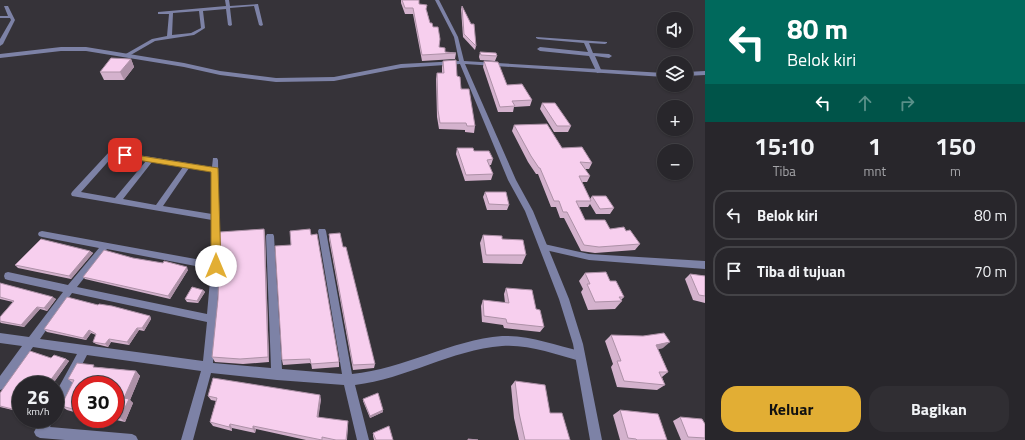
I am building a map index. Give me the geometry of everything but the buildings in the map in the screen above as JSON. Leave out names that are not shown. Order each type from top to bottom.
[{"type":"street","points":[[227,0],[230,25]]},
{"type":"street","points":[[437,0],[456,37],[462,62],[512,180],[529,211],[564,299],[580,356],[596,440]]},
{"type":"street","points":[[160,13],[256,5],[261,25]]},
{"type":"street","points":[[0,44],[13,20],[6,7]]},
{"type":"street","points":[[127,55],[155,40],[188,35],[201,30],[203,28],[201,9]]},
{"type":"street","points":[[169,38],[171,12]]},
{"type":"street","points":[[0,17],[11,17]]},
{"type":"street","points":[[538,38],[605,43]]},
{"type":"street","points":[[586,42],[599,72]]},
{"type":"street","points":[[0,56],[78,49],[127,55],[220,73],[276,80],[334,79],[401,66],[462,62],[657,75]]},
{"type":"street","points":[[540,50],[609,56]]},
{"type":"street","points":[[693,74],[705,73]]},
{"type":"street","points":[[216,170],[112,153],[75,194],[216,218]]},
{"type":"street","points":[[117,201],[151,159]]},
{"type":"street","points":[[187,440],[208,366],[216,266],[215,160]]},
{"type":"street","points":[[158,208],[188,165]]},
{"type":"street","points":[[322,231],[348,380],[363,440]]},
{"type":"street","points":[[42,234],[216,266]]},
{"type":"street","points":[[270,236],[277,375]]},
{"type":"street","points":[[0,386],[70,290],[105,246]]},
{"type":"street","points":[[544,247],[589,257],[705,265]]},
{"type":"street","points":[[8,276],[211,319]]},
{"type":"street","points":[[0,338],[277,375],[348,380],[366,379],[392,374],[478,344],[503,341],[519,341],[580,356]]},
{"type":"street","points":[[64,388],[85,349]]},
{"type":"street","points":[[42,428],[40,432],[132,440]]},
{"type":"route","points":[[125,155],[216,170],[216,266]]}]
